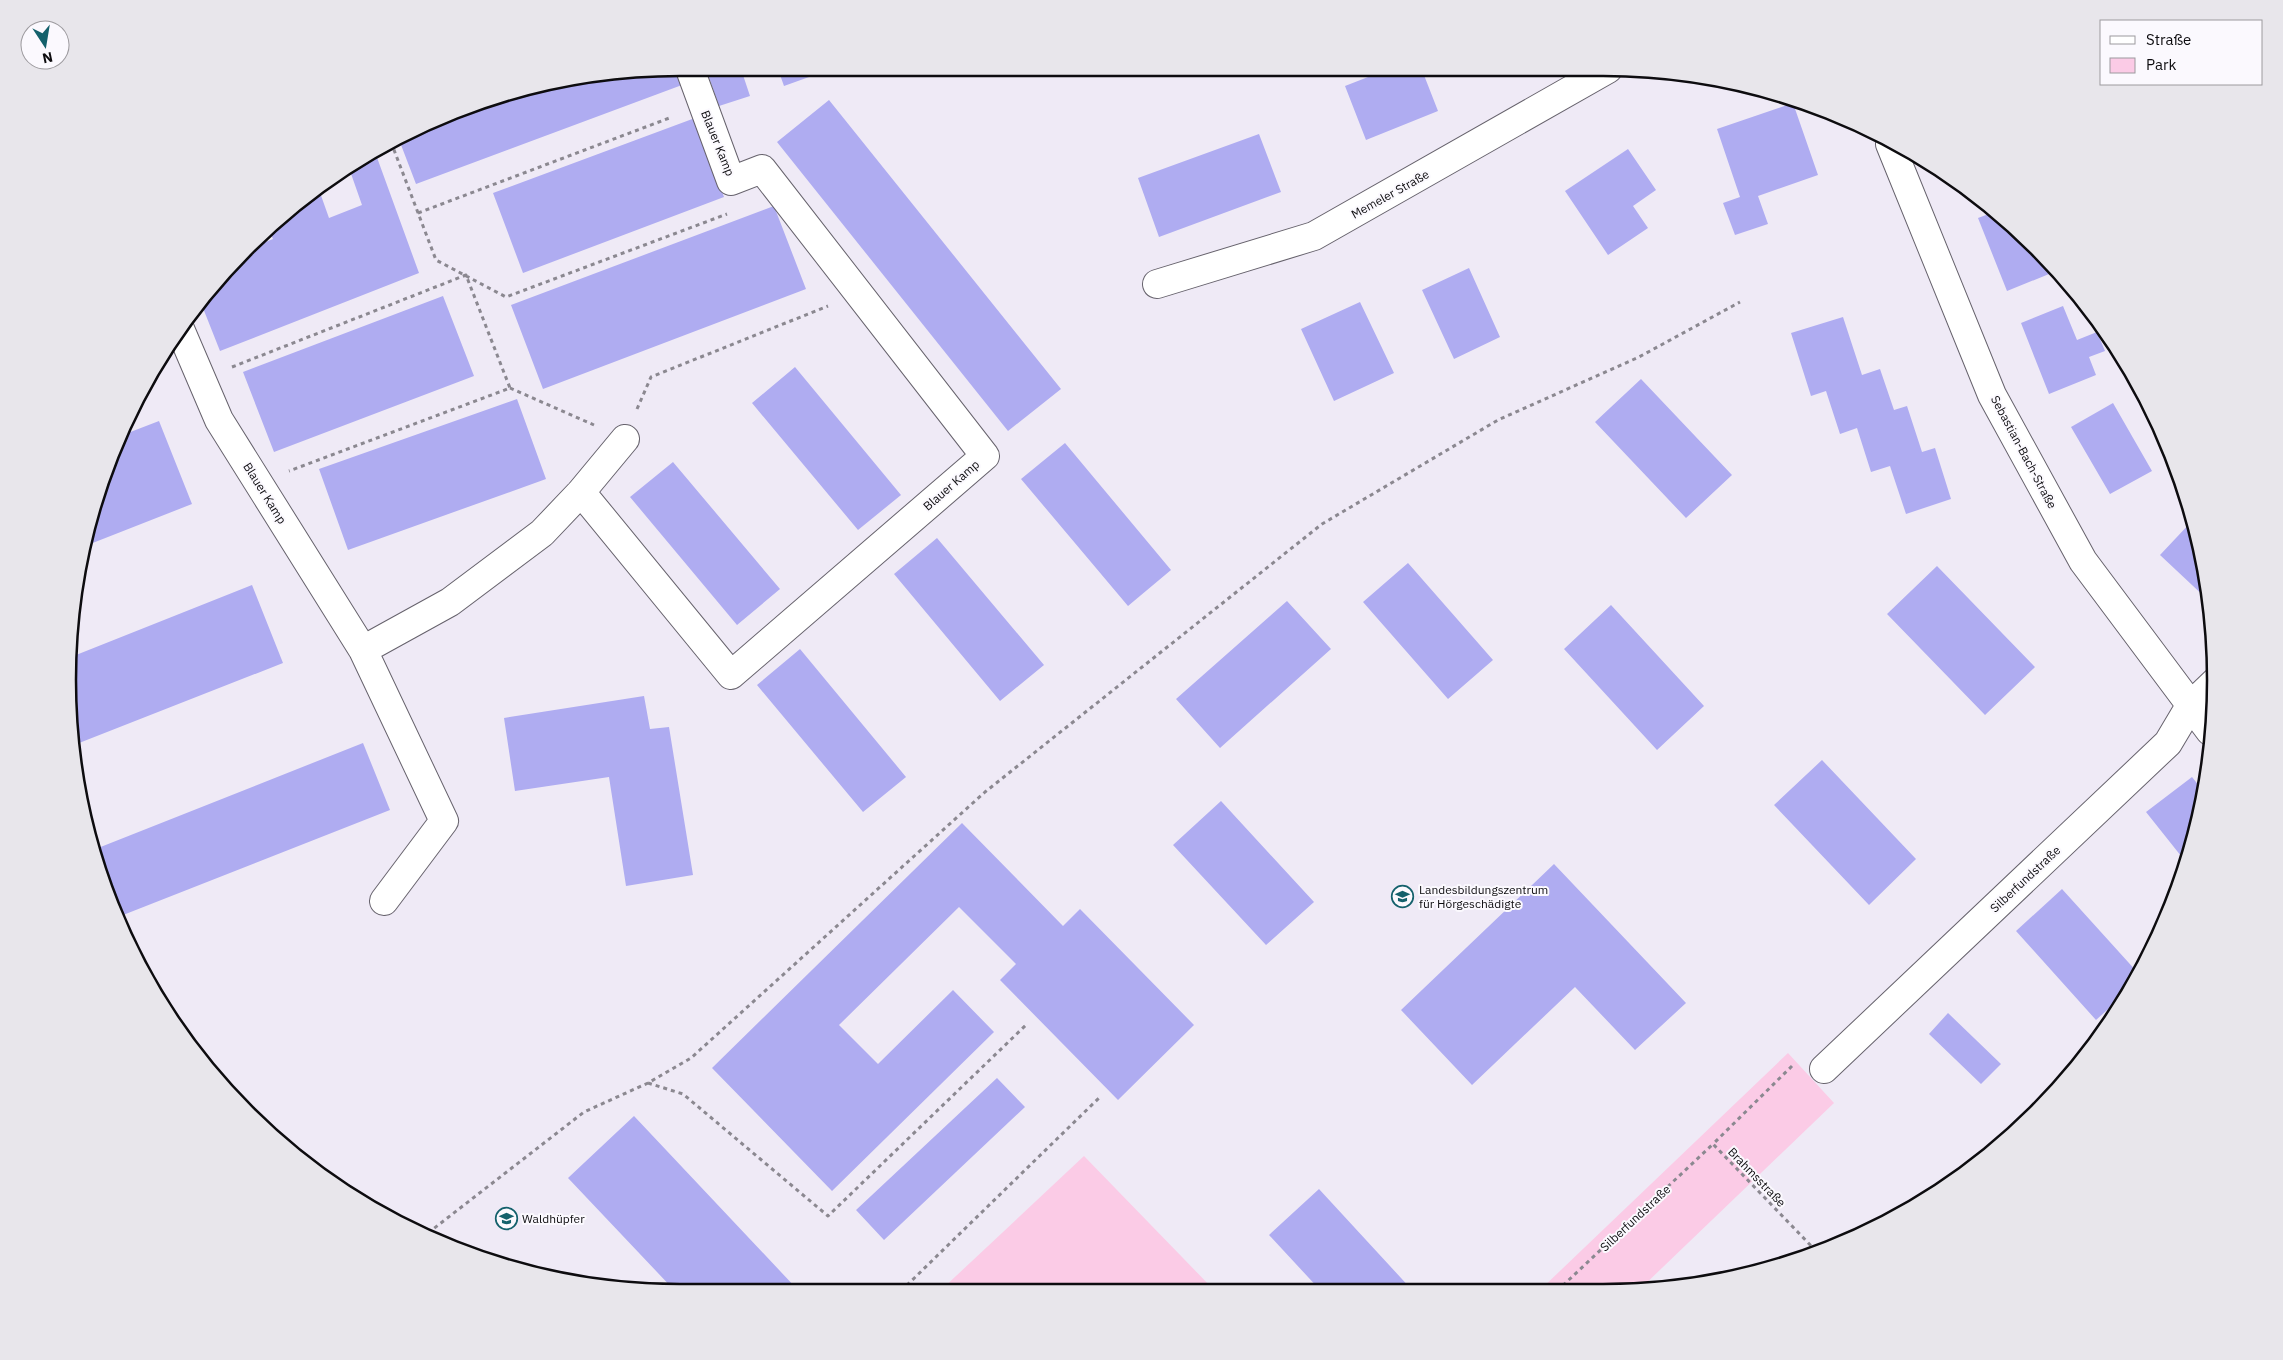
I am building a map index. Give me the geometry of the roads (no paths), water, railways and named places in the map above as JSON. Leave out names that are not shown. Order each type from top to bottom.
[{"type":"street","name":"Blauer Kamp","points":[[581,492],[731,674],[985,456],[762,169],[732,181],[692,76]]},
{"type":"street","name":"Memeler Straße","points":[[1156,284],[1314,236],[1596,76]]},
{"type":"street","name":"Sebastian-Bach-Straße","points":[[1893,151],[1992,395],[2083,561],[2205,724]]},
{"type":"street","name":"Blauer Kamp","points":[[183,337],[219,420],[363,650],[444,821],[384,901]]},
{"type":"street","points":[[363,650],[450,602],[542,533],[581,492],[625,439]]},
{"type":"street","name":"Silberfundstraße","points":[[1824,1069],[2168,743],[2190,706],[2206,690]]},
{"type":"place","name":"Landesbildungszentrum für Hörgeschädigte","points":[[1403,896]]},
{"type":"place","name":"Waldhüpfer","points":[[506,1218]]}]
